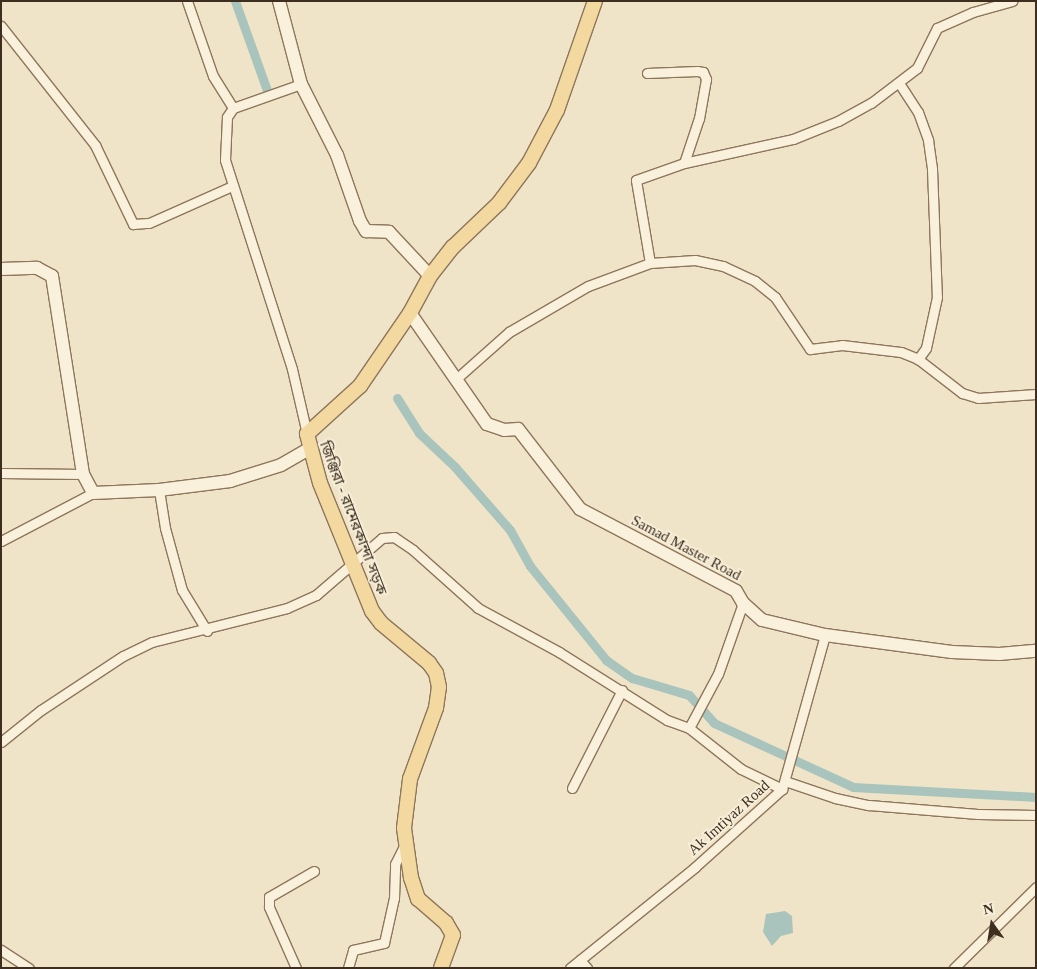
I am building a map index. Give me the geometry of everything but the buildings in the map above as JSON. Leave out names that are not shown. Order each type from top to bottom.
[{"type":"main road","name":"জিঞ্জিরা - রামেরকান্দা সড়ক","points":[[441,968],[453,935],[446,923],[418,899],[405,844],[404,812],[410,779],[436,708],[439,687],[429,663],[381,623],[372,611],[351,563],[309,449],[307,434],[360,386],[410,313],[430,276],[454,247],[499,203],[529,163],[554,118],[595,1]]},
{"type":"street","points":[[187,1],[213,76],[233,108]]},
{"type":"street","points":[[650,264],[634,184],[640,178],[684,163],[793,139],[846,116],[899,83],[917,68],[937,28],[973,12],[1012,1]]},
{"type":"street","points":[[282,2],[301,84],[337,155],[366,231],[389,232],[430,276]]},
{"type":"street","points":[[1,26],[95,145],[133,224],[149,223],[232,186]]},
{"type":"street","points":[[647,73],[697,71],[703,72],[706,79],[699,118],[684,163]]},
{"type":"street","points":[[899,83],[918,112],[928,140],[932,169],[937,297],[926,348],[918,359]]},
{"type":"street","points":[[301,84],[233,108],[227,117],[225,160],[292,369],[307,434]]},
{"type":"street","points":[[456,379],[475,359],[516,328],[588,286],[650,264],[695,260],[724,266],[755,281],[775,297],[810,349],[861,347],[901,352],[918,359],[962,393],[978,398],[1036,394]]},
{"type":"street","points":[[1,268],[37,268],[52,276],[83,474],[94,493]]},
{"type":"street","name":"Samad Master Road","points":[[410,313],[445,359],[456,379],[487,424],[504,430],[518,429],[580,509],[736,591],[743,603],[762,620],[825,635],[952,652],[999,654],[1036,651]]},
{"type":"street","points":[[1,541],[94,493],[159,490],[230,481],[257,474],[309,449]]},
{"type":"street","points":[[1,473],[83,474]]},
{"type":"street","points":[[159,490],[165,528],[182,590],[207,631]]},
{"type":"street","points":[[1,742],[41,710],[123,656],[152,642],[207,631],[249,616],[287,608],[316,595],[382,538],[394,537],[413,550],[478,608],[622,690],[661,716],[689,728],[741,769],[835,798],[869,805],[978,814],[1036,815]]},
{"type":"street","points":[[689,728],[705,701],[732,640],[743,603]]},
{"type":"street","name":"Ak Imtiyaz Road","points":[[570,968],[695,867],[785,782],[825,635]]},
{"type":"street","points":[[572,788],[622,690]]},
{"type":"street","points":[[348,968],[353,950],[384,943],[394,898],[395,864],[405,844]]},
{"type":"street","points":[[296,968],[269,906],[269,897],[314,871]]},
{"type":"street","points":[[954,968],[1036,887]]},
{"type":"street","points":[[1,950],[29,968]]},
{"type":"street","points":[[580,960],[588,968]]},
{"type":"water","points":[[785,911],[792,916],[793,933],[781,936],[772,946],[763,932],[766,914]]},
{"type":"waterway","points":[[235,1],[268,93]]},
{"type":"waterway","points":[[397,398],[419,433],[455,467],[510,530],[530,566],[606,660],[632,678],[689,695],[714,723],[853,787],[1036,797]]}]
